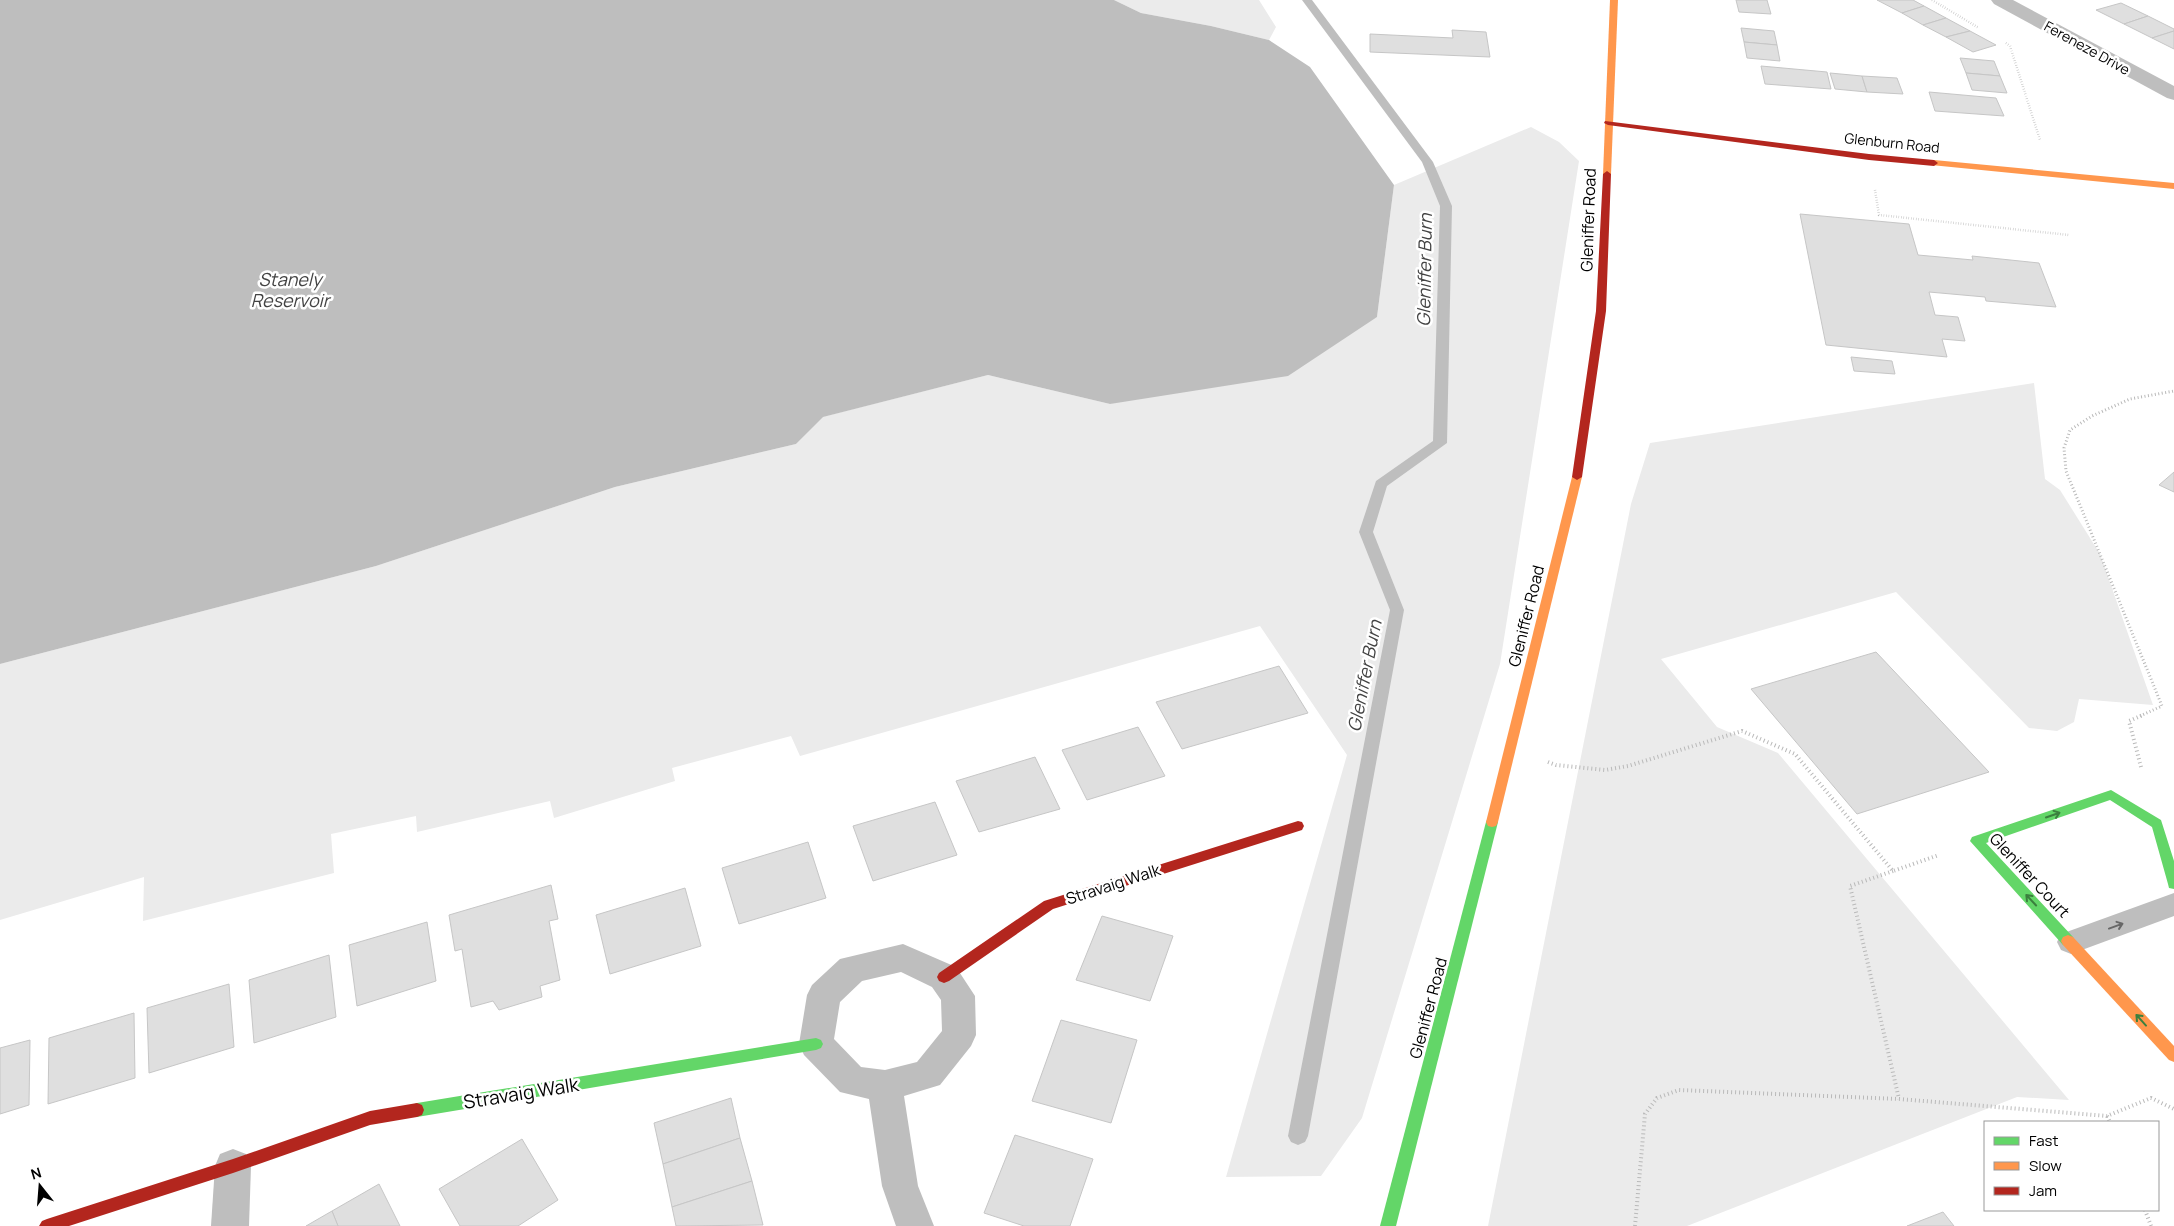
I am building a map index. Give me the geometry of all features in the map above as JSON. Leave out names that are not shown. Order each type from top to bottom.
[{"type":"street","name":"Gleniffer Road","points":[[1388,1226],[1464,937],[1577,476],[1601,312],[1614,0]]},
{"type":"street","name":"Fereneze Drive","points":[[2000,0],[2174,94]]},
{"type":"street","name":"Glenburn Road","points":[[1608,123],[1869,157],[2174,186]]},
{"type":"street","name":"Gleniffer Court","points":[[2157,824],[2111,795],[1976,841],[2174,1056]]},
{"type":"street","points":[[2157,824],[2174,884]]},
{"type":"street","name":"Stravaig Walk","points":[[944,977],[1049,904],[1298,826]]},
{"type":"street","points":[[903,958],[944,977],[958,996],[959,1035],[928,1074],[885,1086],[852,1081],[816,1044],[824,995],[852,969],[903,958]]},
{"type":"street","name":"Stravaig Walk","points":[[47,1226],[233,1166],[370,1118],[816,1044]]},
{"type":"street","points":[[885,1086],[900,1186],[916,1226]]},
{"type":"street","points":[[230,1226],[233,1166]]},
{"type":"lane","points":[[2070,942],[2174,904]]},
{"type":"path","points":[[1932,0],[1987,32]]},
{"type":"path","points":[[2002,41],[2010,46],[2050,174]]},
{"type":"path","points":[[1869,157],[1879,215],[2069,235]]},
{"type":"path","points":[[2157,824],[2129,721],[2162,706],[2066,471],[2064,448],[2070,430],[2092,416],[2130,399],[2174,391]]},
{"type":"path","points":[[1511,747],[1556,765],[1605,770],[1628,766],[1742,731],[1795,754],[1894,871]]},
{"type":"path","points":[[1900,1099],[1850,886],[1976,841]]},
{"type":"path","points":[[1635,1226],[1645,1114],[1657,1098],[1679,1090],[1900,1099],[2107,1116],[2151,1098],[2174,1109]]},
{"type":"path","points":[[2107,1116],[2110,1121]]},
{"type":"path","points":[[2145,1211],[2151,1226]]},
{"type":"shaded area","points":[[1114,0],[1259,0],[1276,27],[1269,40],[1211,26],[1141,13]]},
{"type":"shaded area","points":[[1531,127],[1559,142],[1579,161],[1500,664],[1362,1118],[1321,1176],[1226,1177],[1347,755],[1260,626],[800,756],[791,736],[672,768],[675,781],[554,818],[550,801],[417,832],[416,816],[331,834],[334,873],[143,921],[144,877],[0,920],[0,664],[376,566],[615,487],[796,444],[822,417],[988,375],[1110,404],[1377,317],[1394,185]]},
{"type":"shaded area","points":[[2034,383],[2045,479],[2060,490],[2100,554],[2153,705],[2079,699],[2074,722],[2057,731],[2029,728],[1896,592],[1661,659],[1717,727],[1778,753],[2069,1100],[2017,1097],[1687,1226],[1488,1226],[1631,504],[1650,443]]},
{"type":"water","name":"Stanely Reservoir","points":[[0,0],[1114,0],[1141,13],[1211,26],[1269,40],[1310,67],[1394,185],[1377,317],[1288,376],[1110,404],[988,375],[823,417],[796,444],[615,487],[376,566],[0,664]]},
{"type":"building","points":[[1736,0],[1767,0],[1771,14],[1739,12]]},
{"type":"building","points":[[1877,0],[1913,0],[1924,6],[1902,13]]},
{"type":"building","points":[[2121,3],[2148,16],[2124,24],[2096,10]]},
{"type":"building","points":[[1924,6],[1946,18],[1923,25],[1902,13]]},
{"type":"building","points":[[2148,16],[2174,29],[2174,31],[2152,38],[2124,24]]},
{"type":"building","points":[[1946,18],[1970,31],[1946,37],[1923,25]]},
{"type":"building","points":[[1741,28],[1774,31],[1777,45],[1744,42]]},
{"type":"building","points":[[1452,30],[1486,32],[1490,57],[1370,52],[1370,34],[1453,38]]},
{"type":"building","points":[[1970,31],[1996,45],[1973,52],[1946,37]]},
{"type":"building","points":[[2174,31],[2174,49],[2152,38]]},
{"type":"building","points":[[1744,42],[1777,45],[1780,61],[1747,58]]},
{"type":"building","points":[[1960,58],[1994,61],[2000,76],[1966,73]]},
{"type":"building","points":[[1761,66],[1827,72],[1831,89],[1765,84]]},
{"type":"building","points":[[1830,73],[1862,76],[1867,92],[1835,89]]},
{"type":"building","points":[[1966,73],[2000,76],[2007,93],[1972,90]]},
{"type":"building","points":[[1862,76],[1897,78],[1903,94],[1867,92]]},
{"type":"building","points":[[1929,92],[1996,98],[2004,116],[1935,111]]},
{"type":"building","points":[[1800,214],[1909,224],[1918,255],[1973,260],[1972,256],[2039,263],[2056,307],[1986,301],[1985,297],[1929,292],[1935,315],[1958,317],[1965,341],[1942,339],[1947,357],[1826,345]]},
{"type":"building","points":[[1851,357],[1892,361],[1895,374],[1854,371]]},
{"type":"building","points":[[2174,472],[2174,492],[2159,485]]},
{"type":"building","points":[[1876,652],[1989,772],[1857,814],[1751,689]]},
{"type":"building","points":[[1279,666],[1308,713],[1182,749],[1156,702]]},
{"type":"building","points":[[1138,727],[1165,776],[1087,800],[1062,750]]},
{"type":"building","points":[[1035,757],[1060,809],[979,832],[956,781]]},
{"type":"building","points":[[935,802],[957,855],[873,881],[853,826]]},
{"type":"building","points":[[808,842],[826,898],[739,924],[722,868]]},
{"type":"building","points":[[551,885],[558,919],[549,921],[560,980],[540,986],[542,997],[499,1010],[493,1001],[471,1007],[462,949],[455,951],[449,915]]},
{"type":"building","points":[[685,888],[701,946],[610,974],[596,915]]},
{"type":"building","points":[[1102,916],[1173,936],[1150,1001],[1076,980]]},
{"type":"building","points":[[427,922],[436,981],[357,1006],[349,945]]},
{"type":"building","points":[[329,955],[336,1017],[254,1043],[249,980]]},
{"type":"building","points":[[229,984],[234,1047],[149,1073],[147,1008]]},
{"type":"building","points":[[134,1013],[135,1078],[48,1104],[49,1038]]},
{"type":"building","points":[[1061,1020],[1137,1040],[1111,1123],[1032,1101]]},
{"type":"building","points":[[30,1040],[29,1105],[0,1114],[0,1048]]},
{"type":"building","points":[[731,1098],[740,1138],[663,1164],[654,1123]]},
{"type":"building","points":[[1015,1135],[1093,1159],[1070,1226],[1024,1226],[984,1213]]},
{"type":"building","points":[[740,1138],[752,1181],[672,1207],[663,1164]]},
{"type":"building","points":[[522,1139],[558,1200],[518,1226],[460,1226],[439,1189]]},
{"type":"building","points":[[752,1181],[763,1225],[676,1226],[672,1207]]},
{"type":"building","points":[[379,1184],[400,1226],[338,1226],[332,1211]]},
{"type":"building","points":[[332,1211],[338,1226],[306,1226]]},
{"type":"building","points":[[1943,1212],[1954,1226],[1907,1226]]},
{"type":"waterway","name":"Gleniffer Burn","points":[[1298,1136],[1397,610],[1366,532],[1381,484],[1440,443],[1446,206],[1427,162],[1307,0]]},
{"type":"traffic: fast","points":[[2068,941],[1976,841],[2111,795],[2157,824],[2174,884]]},
{"type":"traffic: fast","points":[[1388,1226],[1492,822]]},
{"type":"traffic: fast","points":[[417,1110],[816,1044]]},
{"type":"traffic: slow","points":[[1607,174],[1614,0]]},
{"type":"traffic: slow","points":[[1934,163],[2174,186]]},
{"type":"traffic: slow","points":[[1492,822],[1577,477]]},
{"type":"traffic: slow","points":[[2068,941],[2174,1056]]},
{"type":"traffic: jam","points":[[1608,123],[1869,157],[1934,163]]},
{"type":"traffic: jam","points":[[1577,477],[1601,311],[1607,174]]},
{"type":"traffic: jam","points":[[944,977],[1049,905],[1298,826]]},
{"type":"traffic: jam","points":[[47,1226],[233,1166],[370,1118],[417,1110]]}]
